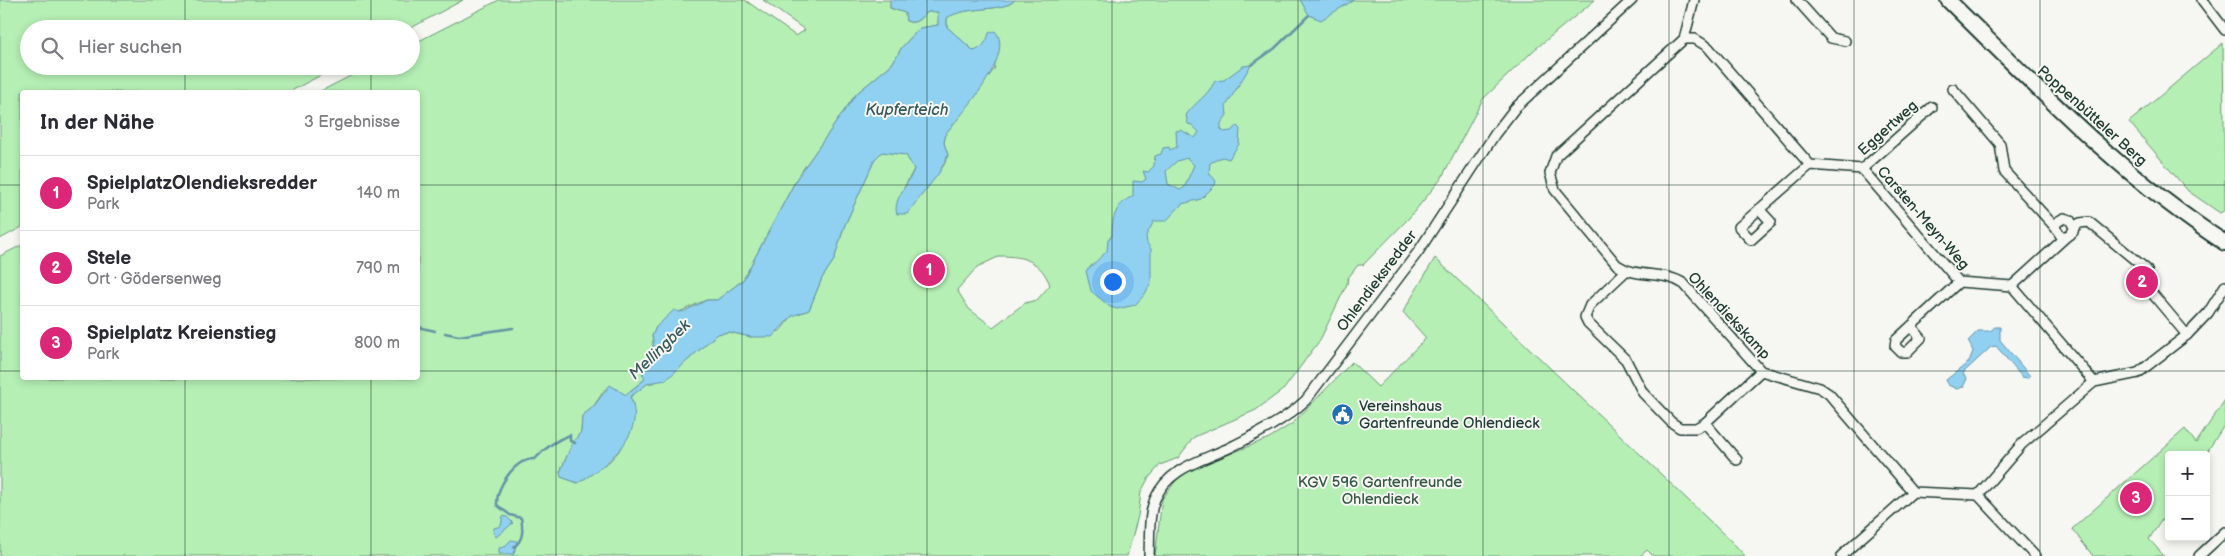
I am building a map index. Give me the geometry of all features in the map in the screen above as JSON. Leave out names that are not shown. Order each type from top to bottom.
[{"type":"main road","name":"Poppenbütteler Berg","points":[[1948,0],[2026,78],[2099,146],[2172,206],[2225,243]]},
{"type":"street","name":"Ohlendieksredder","points":[[1149,556],[1151,512],[1160,488],[1169,478],[1189,464],[1252,435],[1289,414],[1306,400],[1418,252],[1495,134],[1515,108],[1632,0]]},
{"type":"street","points":[[1694,0],[1684,39],[1556,156],[1552,165],[1551,182],[1555,190],[1617,264],[1626,271],[1590,305],[1585,317],[1588,323],[1626,360],[1643,393],[1671,422],[1687,429],[1705,423],[1761,371]]},
{"type":"street","points":[[1797,0],[1831,38],[1845,41]]},
{"type":"street","points":[[2202,0],[2225,30]]},
{"type":"street","points":[[1684,39],[1694,39],[1708,47],[1810,165],[1759,209]]},
{"type":"street","points":[[1953,89],[2000,144],[2004,171],[2061,236],[2067,236]]},
{"type":"street","name":"Eggertweg","points":[[1862,169],[1932,107]]},
{"type":"street","name":"Carsten-Meyn-Weg","points":[[1810,165],[1862,169],[1959,282],[2012,286]]},
{"type":"street","points":[[2055,227],[2057,222],[2064,218],[2070,220],[2074,227]]},
{"type":"street","points":[[2094,382],[2012,286],[2073,232],[2074,227],[2080,223],[2088,222],[2146,269],[2149,274],[2148,288],[2187,335]]},
{"type":"street","name":"Ohlendiekskamp","points":[[1626,271],[1674,277],[1684,284],[1761,371],[1820,388],[1829,394],[1913,492]]},
{"type":"street","points":[[1911,326],[1959,282]]},
{"type":"street","points":[[1978,495],[2022,444],[2094,382],[2138,373],[2187,335],[2208,313],[2225,286]]},
{"type":"street","points":[[1705,423],[1736,460]]},
{"type":"street","points":[[1841,556],[1913,492],[1978,495],[2035,556]]},
{"type":"street","points":[[2199,556],[2225,532]]},
{"type":"green space","points":[[0,0],[463,0],[420,23],[420,20],[20,20],[20,75],[321,75],[293,90],[20,90],[20,228],[0,239]]},
{"type":"green space","points":[[499,0],[745,0],[796,36],[805,30],[763,0],[891,0],[890,8],[905,13],[906,21],[910,22],[918,20],[928,12],[939,12],[938,25],[920,28],[902,47],[892,64],[856,94],[797,178],[743,280],[717,300],[706,300],[679,312],[656,327],[652,336],[651,354],[642,372],[645,379],[625,395],[605,389],[593,407],[582,416],[581,432],[573,442],[560,472],[561,477],[578,483],[610,461],[619,451],[633,403],[630,397],[648,383],[654,383],[687,361],[717,334],[729,332],[751,337],[780,331],[792,316],[809,310],[822,278],[834,260],[844,227],[875,159],[882,152],[906,155],[914,169],[904,188],[920,197],[944,165],[948,155],[944,143],[946,133],[995,68],[988,40],[980,49],[974,51],[947,27],[947,17],[964,11],[1002,6],[1015,0],[1595,0],[1534,50],[1483,99],[1441,179],[1409,218],[1363,265],[1358,265],[1348,278],[1347,284],[1320,340],[1284,389],[1256,410],[1194,437],[1178,458],[1160,465],[1148,479],[1141,492],[1138,516],[1127,556],[0,556],[0,256],[20,246],[20,380],[420,380],[420,90],[323,90],[352,75],[420,75],[420,40]],"holes":[[[1000,256],[1017,257],[1037,265],[1050,285],[1037,300],[1025,303],[993,327],[969,309],[957,290],[977,267]]]},
{"type":"green space","points":[[2223,43],[2225,210],[2220,213],[2188,191],[2129,122]]},
{"type":"green space","name":"KGV 596 Gartenfreunde Ohlendieck","points":[[1435,258],[1745,556],[1653,556],[1647,550],[1640,556],[1155,556],[1162,499],[1181,474],[1269,438],[1293,423],[1352,362],[1378,387],[1426,338],[1403,312]]},
{"type":"green space","points":[[2225,400],[2225,424],[2208,451],[2165,451],[2165,515],[2149,539],[2164,556],[2093,556],[2072,529],[2185,429],[2196,443]]},
{"type":"water","name":"Kupferteich","points":[[890,0],[1015,0],[1002,6],[964,12],[947,18],[947,27],[974,51],[984,44],[989,33],[995,31],[1000,41],[993,68],[984,84],[946,133],[944,143],[948,155],[939,173],[907,214],[897,214],[896,208],[899,197],[914,169],[906,155],[882,152],[875,159],[844,227],[834,260],[822,278],[809,310],[792,316],[772,337],[751,337],[729,332],[717,334],[666,380],[648,383],[630,397],[634,411],[633,424],[629,436],[612,458],[578,483],[561,477],[560,472],[573,442],[581,432],[582,416],[593,407],[610,385],[626,395],[645,379],[642,372],[651,354],[652,336],[656,327],[674,310],[679,312],[685,311],[707,300],[717,300],[743,280],[797,178],[856,94],[892,64],[902,47],[920,28],[938,25],[938,12],[928,12],[913,22],[906,21],[905,13],[890,8]]},
{"type":"water","points":[[1300,0],[1354,0],[1321,20],[1309,15]]},
{"type":"water","points":[[1251,65],[1226,106],[1227,115],[1221,123],[1221,129],[1224,132],[1231,131],[1237,126],[1240,129],[1239,144],[1229,159],[1222,157],[1210,163],[1209,173],[1216,181],[1215,185],[1201,199],[1182,204],[1166,221],[1154,221],[1146,236],[1147,243],[1151,249],[1151,282],[1145,294],[1135,305],[1117,309],[1110,307],[1091,291],[1086,271],[1107,251],[1108,239],[1112,236],[1114,217],[1118,208],[1133,196],[1133,181],[1142,182],[1146,179],[1143,171],[1148,172],[1154,166],[1155,156],[1161,154],[1163,148],[1169,147],[1170,150],[1177,147],[1176,131],[1181,130],[1195,138],[1199,132],[1192,125],[1188,124],[1186,115],[1215,81],[1224,80],[1243,66]],"holes":[[[1187,158],[1194,165],[1184,188],[1180,190],[1168,184],[1166,171],[1177,161]]]},
{"type":"water","points":[[1995,327],[2000,327],[2000,340],[2030,376],[2027,378],[2022,377],[1996,346],[1991,347],[1965,371],[1963,374],[1967,379],[1963,387],[1957,389],[1948,385],[1946,380],[1969,362],[1973,351],[1968,341],[1978,331],[1990,331]]},
{"type":"water","points":[[503,516],[513,523],[496,537],[493,532],[494,528],[501,526]]},
{"type":"water","points":[[511,540],[517,541],[514,554],[499,554],[499,548],[504,547]]},
{"type":"waterway","points":[[1251,65],[1274,49],[1309,15]]},
{"type":"waterway","points":[[420,327],[435,331]]},
{"type":"waterway","points":[[445,333],[459,336],[513,328]]},
{"type":"waterway","name":"Mellingbek","points":[[514,547],[520,541],[522,522],[521,518],[510,515],[497,505],[503,482],[520,463],[535,459],[560,439],[570,435],[570,441],[575,443]]},
{"type":"place","name":"SpielplatzOlendieksredder","points":[[929,270]]},
{"type":"place","name":"Stele","points":[[2142,282]]},
{"type":"place","name":"Vereinshaus Gartenfreunde Ohlendieck","points":[[1343,415]]},
{"type":"place","name":"Spielplatz Kreienstieg","points":[[2136,498]]}]
